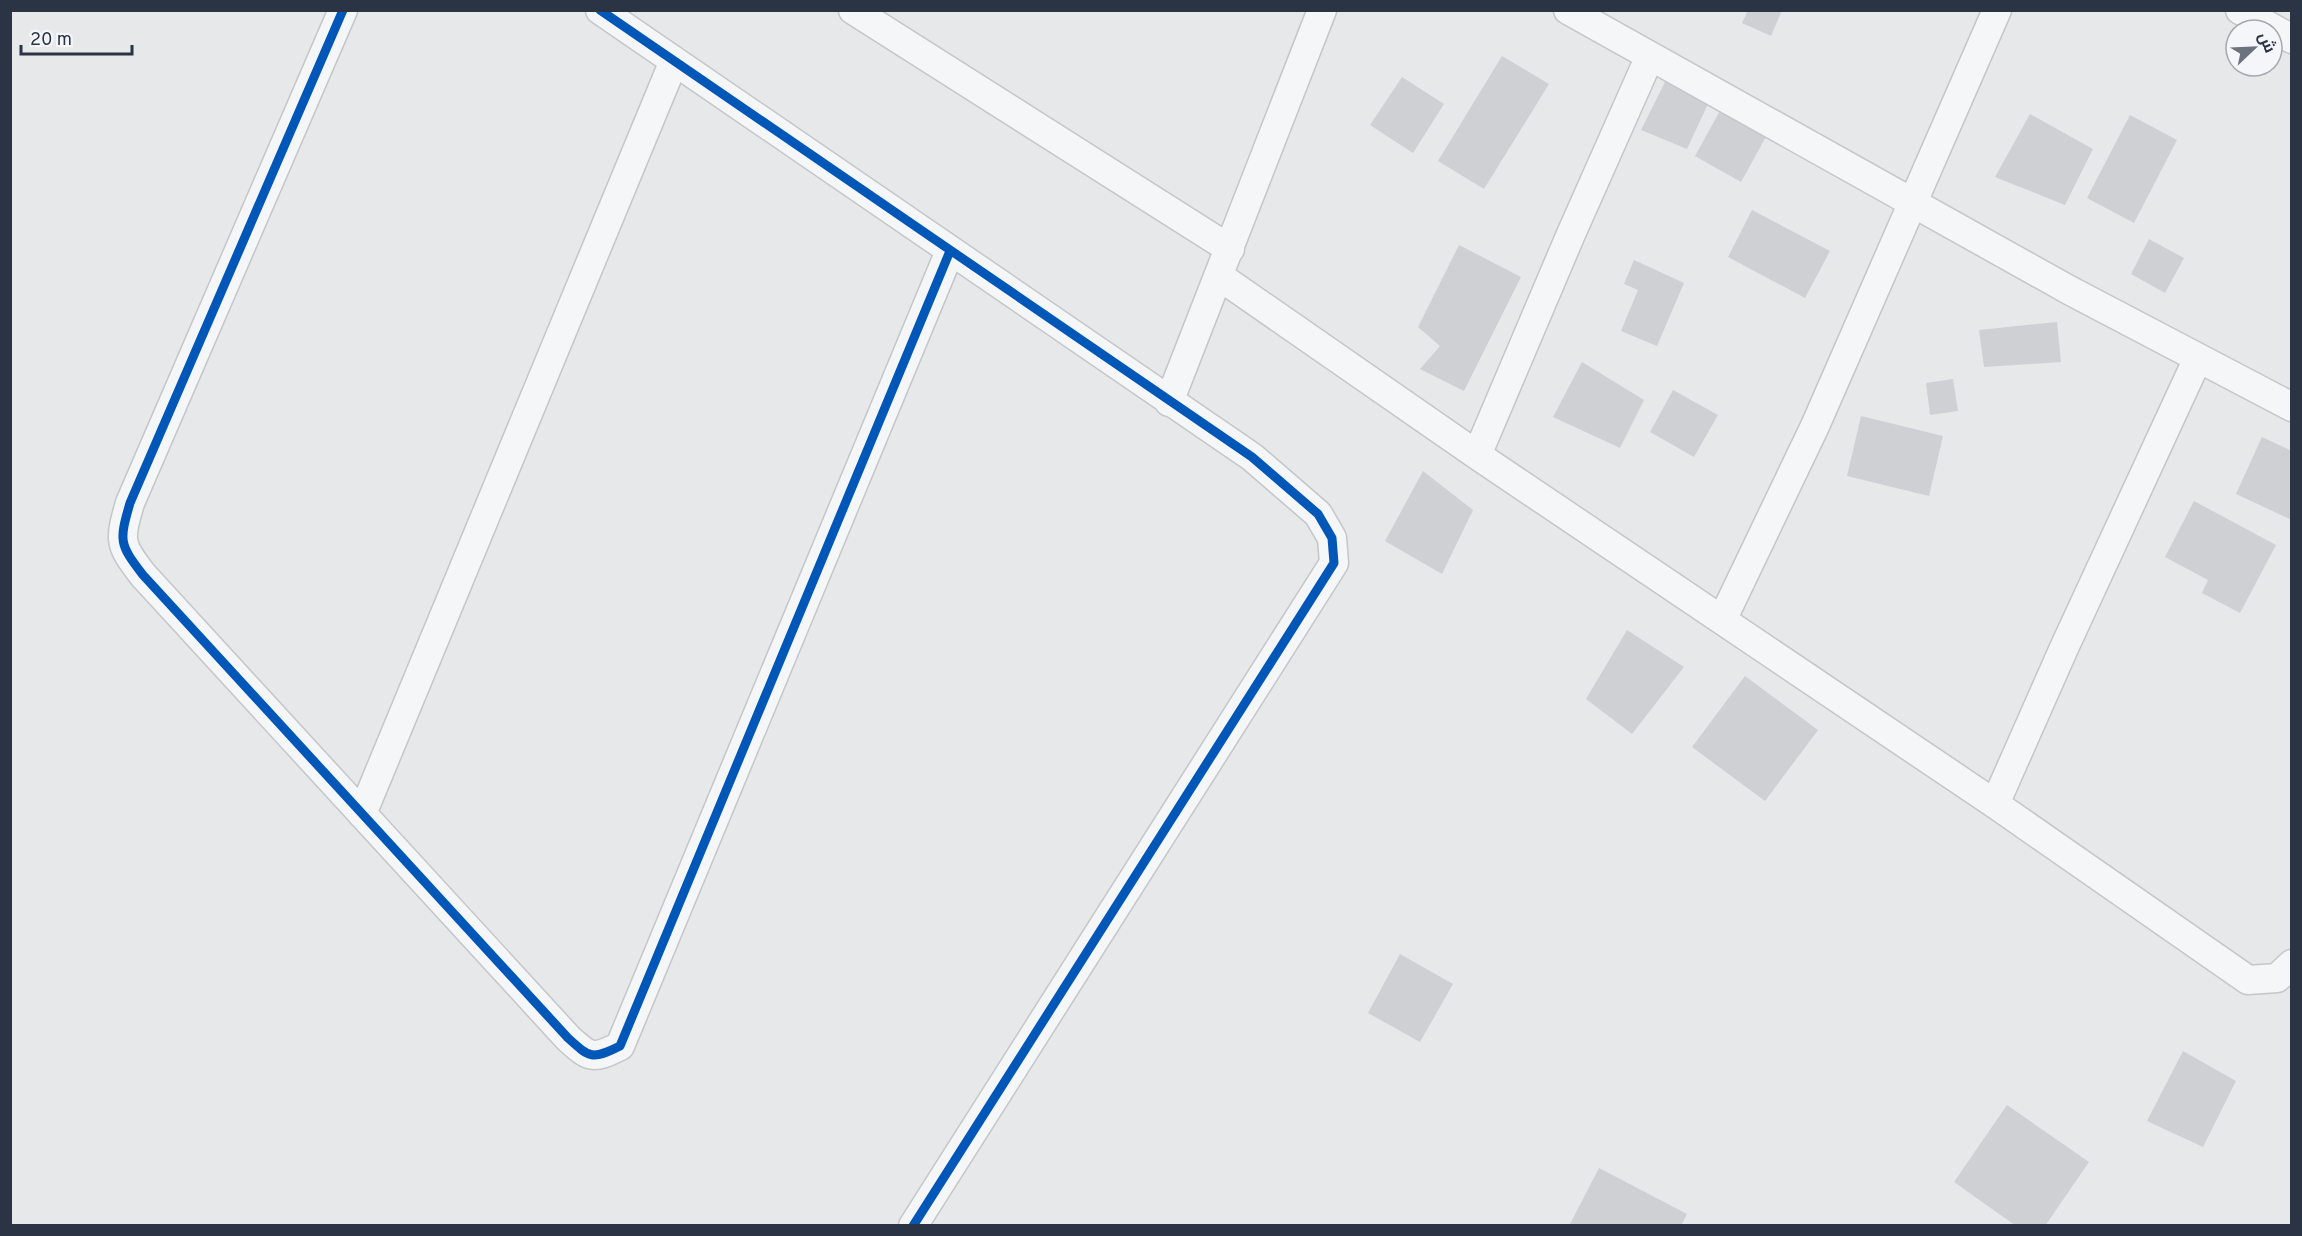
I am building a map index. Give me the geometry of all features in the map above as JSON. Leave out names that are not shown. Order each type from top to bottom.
[{"type":"street","points":[[343,10],[130,503],[122,531],[126,553],[143,575],[362,814],[568,1038],[586,1054],[601,1056],[620,1046],[950,251]]},
{"type":"street","points":[[600,10],[1252,457],[1318,514],[1332,538],[1334,563],[913,1226]]},
{"type":"street","points":[[852,10],[1230,249]]},
{"type":"street","points":[[1169,402],[1322,10]]},
{"type":"street","points":[[1568,10],[2069,290],[2292,407]]},
{"type":"street","points":[[1722,618],[1815,426],[1996,10]]},
{"type":"street","points":[[2240,10],[2292,39]]},
{"type":"street","points":[[1477,455],[1650,56]]},
{"type":"street","points":[[362,814],[674,61]]},
{"type":"street","points":[[1219,276],[1477,455],[1995,804],[2248,980],[2277,978],[2292,964]]},
{"type":"street","points":[[1995,804],[2064,648],[2198,358]]},
{"type":"building","points":[[1748,10],[1782,10],[1771,36],[1742,23]]},
{"type":"building","points":[[1502,56],[1549,84],[1484,189],[1438,161]]},
{"type":"building","points":[[1672,68],[1714,91],[1687,149],[1641,130]]},
{"type":"building","points":[[1402,77],[1444,104],[1413,153],[1370,125]]},
{"type":"building","points":[[1727,98],[1773,124],[1741,182],[1695,156]]},
{"type":"building","points":[[2030,114],[2093,149],[2065,205],[1995,177]]},
{"type":"building","points":[[2130,115],[2177,140],[2134,223],[2087,198]]},
{"type":"building","points":[[1752,210],[1830,251],[1805,298],[1728,257]]},
{"type":"building","points":[[2149,239],[2184,258],[2165,293],[2131,274]]},
{"type":"building","points":[[1459,245],[1521,277],[1464,391],[1420,369],[1440,346],[1418,327]]},
{"type":"building","points":[[1634,260],[1684,283],[1657,346],[1621,331],[1638,290],[1624,284]]},
{"type":"building","points":[[2057,322],[2061,362],[1984,367],[1979,330]]},
{"type":"building","points":[[1582,362],[1644,400],[1620,448],[1553,417]]},
{"type":"building","points":[[1953,379],[1958,411],[1930,415],[1926,383]]},
{"type":"building","points":[[1673,390],[1718,415],[1694,457],[1650,432]]},
{"type":"building","points":[[1861,416],[1943,436],[1929,496],[1847,476]]},
{"type":"building","points":[[2262,437],[2292,451],[2292,520],[2236,494]]},
{"type":"building","points":[[1423,471],[1473,510],[1442,574],[1385,541]]},
{"type":"building","points":[[2194,501],[2276,545],[2240,613],[2202,593],[2208,580],[2165,557]]},
{"type":"building","points":[[1627,630],[1684,667],[1632,734],[1586,699]]},
{"type":"building","points":[[1745,676],[1818,730],[1765,801],[1692,747]]},
{"type":"building","points":[[1400,954],[1453,984],[1420,1042],[1368,1013]]},
{"type":"building","points":[[2183,1051],[2236,1081],[2203,1147],[2147,1121]]},
{"type":"building","points":[[2007,1105],[2089,1162],[2045,1226],[2016,1226],[1954,1182]]},
{"type":"building","points":[[1599,1168],[1687,1214],[1681,1226],[1569,1226]]},
{"type":"cycle path","points":[[343,10],[130,503],[124,526],[123,542],[129,556],[143,575],[568,1038],[581,1050],[592,1055],[620,1046],[950,251]]},
{"type":"cycle path","points":[[600,10],[1252,457],[1318,514],[1332,538],[1334,563],[913,1226]]}]
